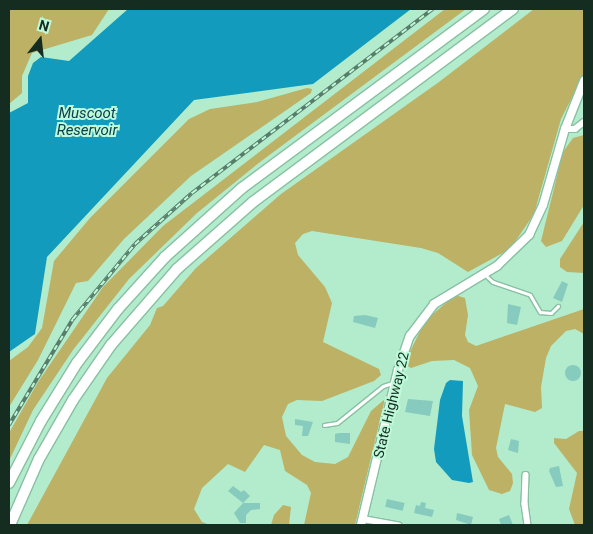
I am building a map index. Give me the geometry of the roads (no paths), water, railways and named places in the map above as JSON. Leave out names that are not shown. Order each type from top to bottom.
[{"type":"highway","points":[[9,483],[41,421],[77,363],[118,309],[165,257],[242,188],[484,9]]},
{"type":"highway","points":[[10,525],[40,459],[73,400],[111,345],[177,269],[253,202],[513,9]]},
{"type":"main road","name":"State Highway 22","points":[[362,522],[405,346],[421,318],[442,298],[484,274],[515,252],[534,226],[565,129],[584,81]]},
{"type":"street","points":[[565,129],[575,129],[584,122]]},
{"type":"street","points":[[526,475],[524,504],[528,525]]},
{"type":"street","points":[[362,522],[398,525]]},
{"type":"lane","points":[[484,274],[493,282],[530,295],[540,312],[551,313],[558,306]]},
{"type":"lane","points":[[324,425],[337,423],[383,386],[396,382]]},
{"type":"water","name":"Muscoot Reservoir","points":[[128,9],[411,9],[313,84],[194,100],[47,257],[35,334],[9,352],[9,113],[28,103],[28,76],[33,63],[41,57],[69,61]]},
{"type":"water","points":[[450,380],[463,381],[462,416],[473,482],[469,483],[452,480],[436,462],[434,449],[440,400],[446,383]]},
{"type":"railway","points":[[9,425],[73,319],[135,244],[192,193],[433,9]]}]
